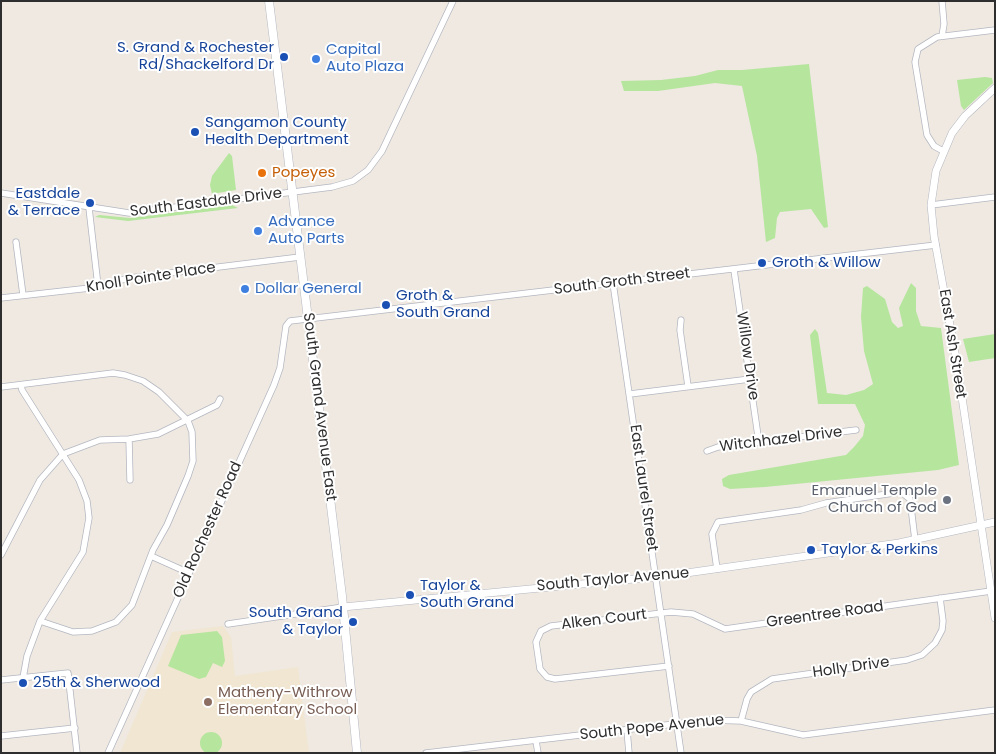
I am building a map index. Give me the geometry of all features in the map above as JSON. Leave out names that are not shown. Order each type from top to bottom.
[{"type":"main road","name":"South Grand Avenue East","points":[[269,1],[343,607],[357,753]]},
{"type":"street","points":[[292,192],[340,186],[358,178],[372,165],[386,143],[453,1]]},
{"type":"street","points":[[942,1],[944,24],[942,36]]},
{"type":"street","points":[[943,151],[934,146],[927,135],[915,62],[918,49],[929,41],[942,36],[995,30]]},
{"type":"street","name":"East Ash Street","points":[[995,88],[962,121],[943,151],[934,177],[931,205],[995,618]]},
{"type":"street","name":"South Eastdale Drive","points":[[1,193],[129,213],[292,192]]},
{"type":"street","points":[[931,205],[995,197]]},
{"type":"street","points":[[89,208],[98,286]]},
{"type":"street","points":[[16,242],[23,295]]},
{"type":"street","name":"South Groth Street","points":[[308,318],[734,270],[936,245]]},
{"type":"street","name":"Knoll Pointe Place","points":[[1,298],[98,286],[129,278],[300,257]]},
{"type":"street","name":"Willow Drive","points":[[734,270],[759,443]]},
{"type":"street","name":"East Laurel Street","points":[[613,283],[681,753]]},
{"type":"street","name":"Old Rochester Road","points":[[108,753],[274,385],[280,368],[286,326],[290,321],[308,318]]},
{"type":"street","points":[[681,320],[680,330],[688,386]]},
{"type":"street","points":[[1,387],[113,373],[125,375],[152,386],[188,421],[194,441],[193,461],[182,492],[150,556],[132,605],[116,622],[104,628],[85,632],[63,630],[40,621]]},
{"type":"street","points":[[630,394],[750,379]]},
{"type":"street","points":[[21,384],[22,390],[84,490],[89,526],[83,552],[40,621],[26,656],[23,678]]},
{"type":"street","points":[[1,555],[40,480],[63,454],[100,440],[129,439],[158,434],[188,421],[217,405],[220,399]]},
{"type":"street","name":"Witchhazel Drive","points":[[707,450],[718,447],[856,430]]},
{"type":"street","points":[[129,439],[130,480]]},
{"type":"street","points":[[717,569],[712,534],[715,522],[802,510],[826,503],[901,492],[910,494],[916,540]]},
{"type":"street","name":"South Taylor Avenue","points":[[228,624],[343,607],[656,578],[916,540],[995,522]]},
{"type":"street","points":[[150,556],[189,572]]},
{"type":"street","name":"Greentree Road","points":[[662,613],[686,612],[725,629],[991,591]]},
{"type":"street","name":"Holly Drive","points":[[741,722],[747,699],[751,692],[772,679],[907,660],[922,655],[935,644],[942,630],[943,621],[940,598]]},
{"type":"street","name":"Alken Court","points":[[662,613],[548,627],[541,631],[537,638],[537,660],[542,672],[555,679],[669,666]]},
{"type":"street","points":[[1,680],[68,672],[78,753]]},
{"type":"street","name":"South Pope Avenue","points":[[426,753],[448,752],[718,719],[741,722],[792,735],[813,735],[995,710]]},
{"type":"street","points":[[1,736],[75,728]]},
{"type":"street","points":[[627,730],[629,753]]},
{"type":"street","points":[[536,741],[538,753]]},
{"type":"shaded area","points":[[223,626],[231,637],[235,676],[298,667],[309,753],[120,753],[172,632]]},
{"type":"green space","points":[[809,64],[828,227],[824,228],[811,209],[780,212],[777,218],[775,238],[766,242],[757,156],[742,86],[715,83],[658,91],[624,91],[621,81],[661,80],[695,76],[718,70],[742,70]]},
{"type":"green space","points":[[992,78],[993,83],[964,110],[961,106],[957,80]]},
{"type":"green space","points":[[229,153],[232,156],[236,190],[212,194],[210,185],[212,176]]},
{"type":"green space","points":[[232,205],[238,208],[128,221],[95,217],[99,215],[130,218]]},
{"type":"green space","points":[[911,283],[916,288],[916,311],[921,326],[941,328],[959,465],[938,470],[765,487],[730,489],[723,486],[722,479],[729,475],[846,455],[854,447],[863,436],[865,425],[855,404],[818,404],[810,335],[815,329],[818,333],[827,393],[846,395],[864,390],[873,384],[864,351],[861,317],[863,288],[867,286],[885,299],[892,322],[898,328],[903,326],[899,308]]},
{"type":"green space","points":[[995,334],[995,358],[969,362],[963,339]]},
{"type":"green space","points":[[217,631],[222,637],[225,661],[222,667],[213,663],[206,677],[199,679],[168,666],[181,635]]},
{"type":"green space","points":[[211,732],[219,735],[222,743],[219,751],[211,754],[203,751],[200,743],[203,735]]},
{"type":"place","name":"S. Grand & Rochester Rd/Shackelford Dr","points":[[284,57]]},
{"type":"place","name":"Capital Auto Plaza","points":[[316,59]]},
{"type":"place","name":"Sangamon County Health Department","points":[[195,132]]},
{"type":"place","name":"Popeyes","points":[[262,173]]},
{"type":"place","name":"Eastdale & Terrace","points":[[90,203]]},
{"type":"place","name":"Advance Auto Parts","points":[[258,231]]},
{"type":"place","name":"Groth & Willow","points":[[762,263]]},
{"type":"place","name":"Dollar General","points":[[245,289]]},
{"type":"place","name":"Groth & South Grand","points":[[386,305]]},
{"type":"place","name":"Emanuel Temple Church of God","points":[[947,500]]},
{"type":"place","name":"Taylor & Perkins","points":[[811,550]]},
{"type":"place","name":"Taylor & South Grand","points":[[410,595]]},
{"type":"place","name":"South Grand & Taylor","points":[[353,622]]},
{"type":"place","name":"25th & Sherwood","points":[[23,683]]},
{"type":"place","name":"Matheny-Withrow Elementary School","points":[[208,702]]}]
